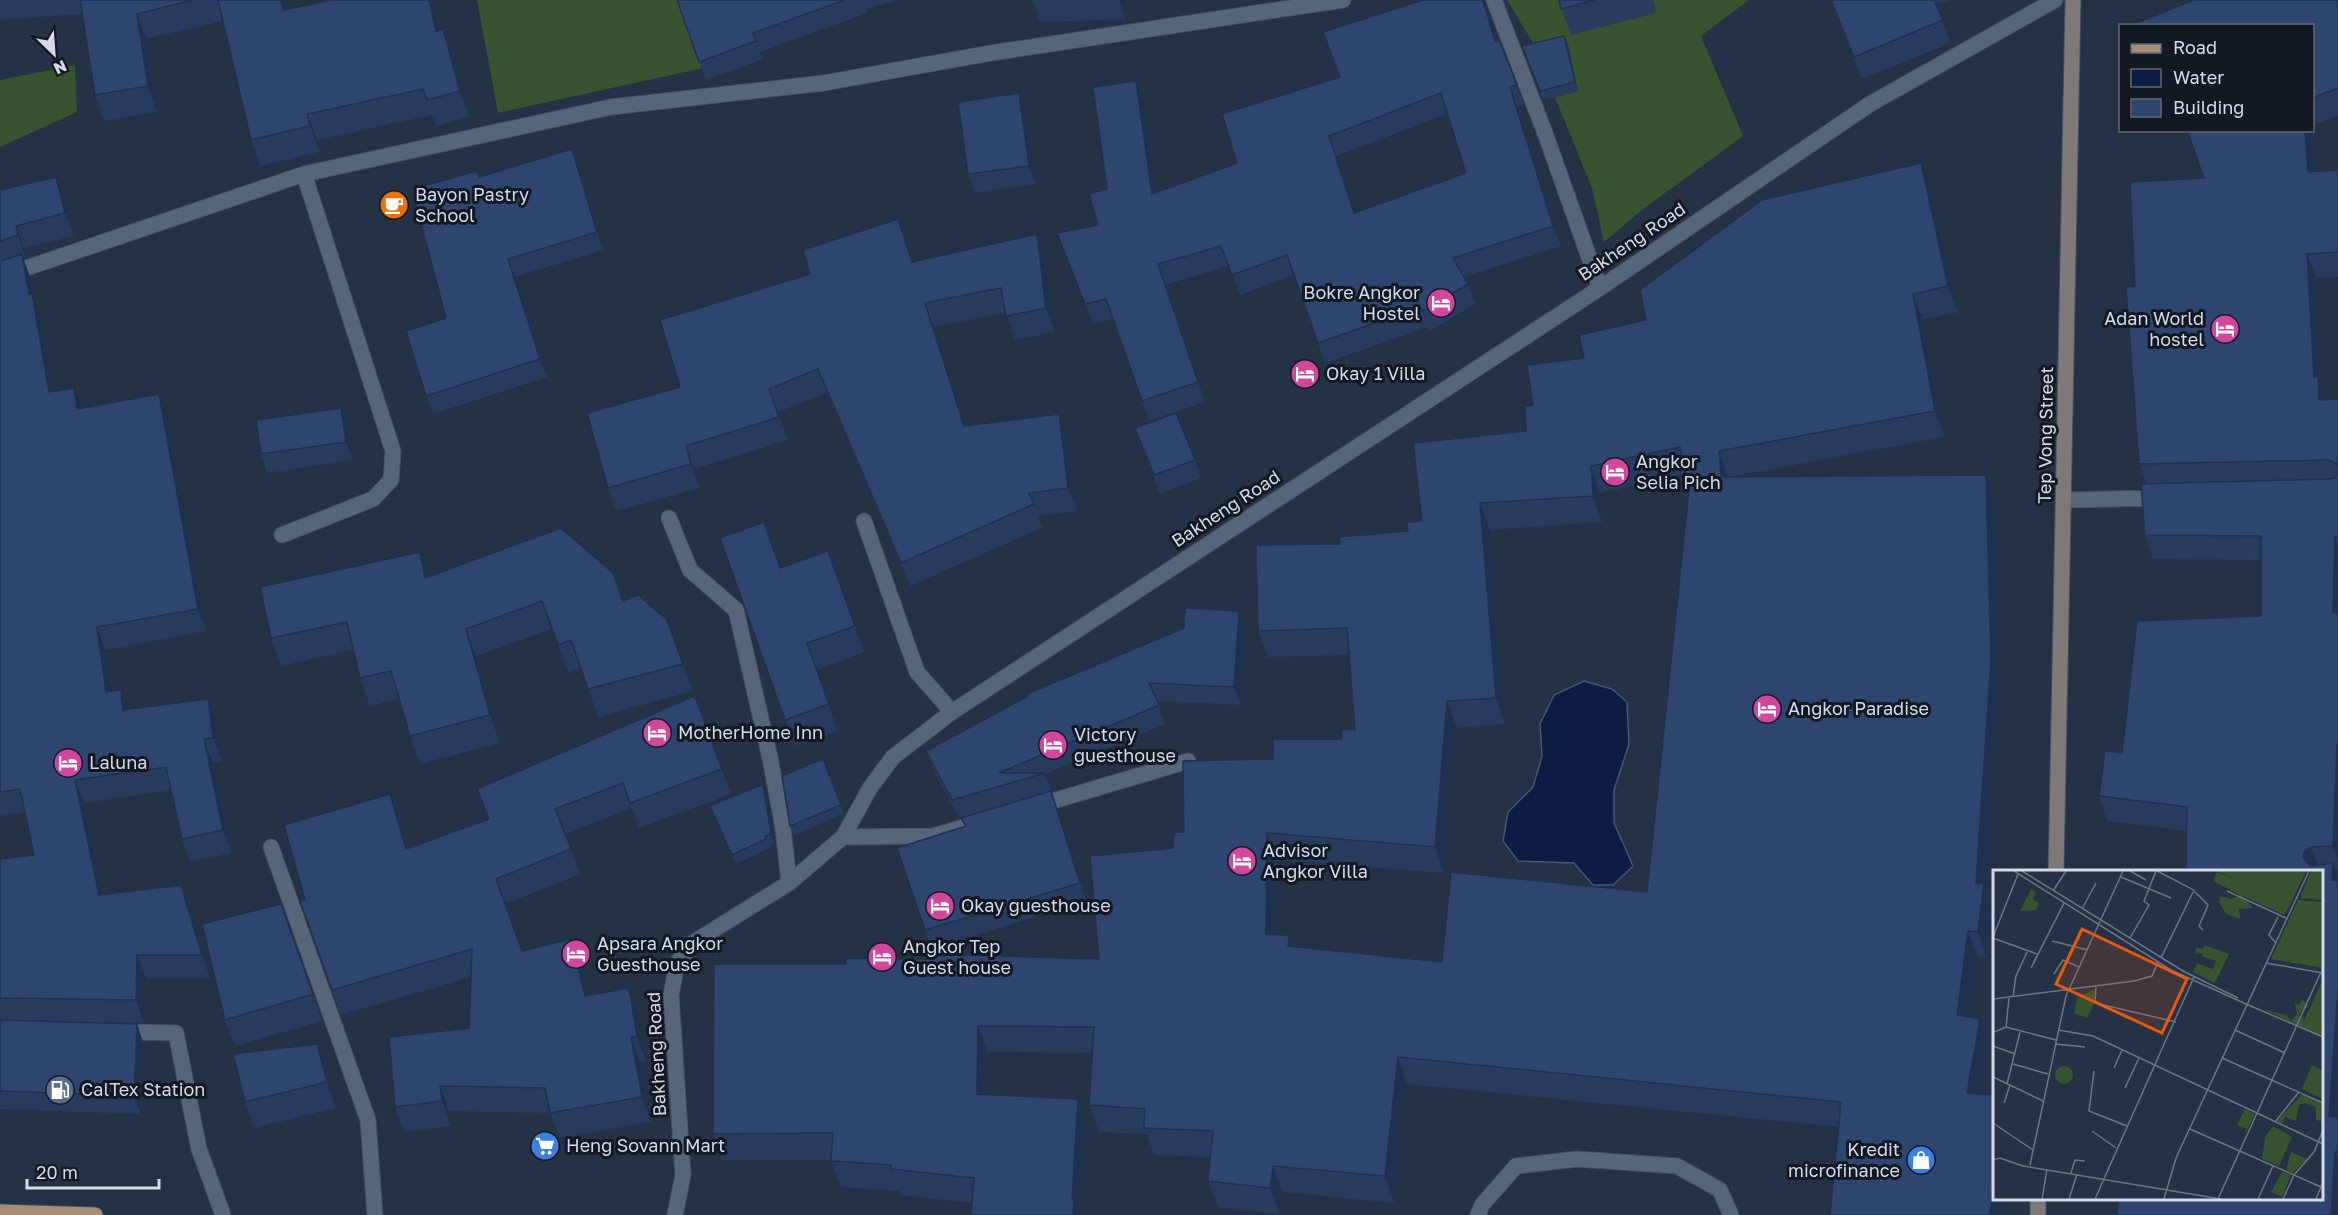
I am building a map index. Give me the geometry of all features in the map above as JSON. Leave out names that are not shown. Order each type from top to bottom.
[{"type":"main road","points":[[0,1212],[95,1215]]},
{"type":"street","points":[[0,277],[304,174],[611,107],[824,83],[991,53],[1343,0]]},
{"type":"street","points":[[1494,0],[1545,133],[1600,288]]},
{"type":"street","name":"Bakheng Road","points":[[675,1215],[683,1175],[671,995],[676,963],[694,942],[789,883],[843,837],[870,788],[893,757],[951,712],[1600,288],[1870,104],[2055,0]]},
{"type":"street","name":"Tep Vong Street","points":[[2056,870],[2073,0]]},
{"type":"street","points":[[282,535],[373,499],[391,480],[393,451],[304,174]]},
{"type":"street","points":[[2064,500],[2171,498]]},
{"type":"street","points":[[669,518],[690,570],[736,610],[770,758],[783,828],[789,883]]},
{"type":"street","points":[[864,521],[917,672],[951,712]]},
{"type":"street","points":[[1022,810],[1188,761]]},
{"type":"street","points":[[843,837],[933,836],[977,823]]},
{"type":"street","points":[[271,847],[368,1120],[375,1215]]},
{"type":"street","points":[[106,1031],[176,1033],[199,1149],[223,1215]]},
{"type":"street","points":[[1478,1215],[1482,1205],[1516,1166],[1577,1159],[1677,1166],[1720,1190],[1731,1215]]},
{"type":"green space","points":[[477,0],[686,0],[717,65],[498,113]]},
{"type":"green space","points":[[1507,0],[1749,0],[1701,36],[1743,136],[1642,210],[1604,242],[1592,188],[1532,41]]},
{"type":"green space","points":[[75,65],[77,112],[0,147],[0,80]]},
{"type":"water","points":[[1584,681],[1612,689],[1627,702],[1629,744],[1614,790],[1614,823],[1633,866],[1613,885],[1593,885],[1574,863],[1518,861],[1503,841],[1508,812],[1533,787],[1542,756],[1540,724],[1554,695]]},
{"type":"building","points":[[80,0],[193,0],[137,14],[148,86],[95,95]]},
{"type":"building","points":[[218,0],[281,0],[283,10],[332,0],[429,0],[436,31],[443,29],[460,91],[427,100],[423,89],[307,114],[310,126],[251,140]]},
{"type":"building","points":[[677,0],[845,0],[753,33],[756,41],[699,62]]},
{"type":"building","points":[[1423,0],[1483,0],[1495,41],[1499,40],[1517,85],[1510,87],[1553,226],[1453,258],[1468,284],[1423,311],[1420,307],[1318,343],[1287,255],[1232,275],[1221,246],[1158,264],[1198,382],[1142,401],[1106,299],[1085,304],[1057,233],[1098,225],[1089,194],[1107,189],[1093,87],[1136,81],[1152,194],[1237,163],[1222,114],[1340,77],[1323,32]],"holes":[[[1441,93],[1466,173],[1354,213],[1329,136]]]},
{"type":"building","points":[[1559,0],[1595,0],[1561,9]]},
{"type":"building","points":[[1831,0],[1934,0],[1943,20],[1854,57]]},
{"type":"building","points":[[2194,0],[2338,0],[2338,88],[2314,98],[2314,24],[2134,24]]},
{"type":"building","points":[[1564,36],[1575,82],[1540,91],[1522,46]]},
{"type":"building","points":[[1019,93],[1029,166],[968,174],[958,102]]},
{"type":"building","points":[[2188,132],[2305,132],[2308,172],[2338,170],[2338,252],[2307,254],[2314,377],[2318,376],[2319,400],[2338,399],[2338,467],[2329,460],[2139,464],[2126,287],[2135,286],[2130,182],[2204,178]]},
{"type":"building","points":[[572,149],[597,232],[508,259],[540,359],[426,396],[406,331],[446,318],[412,189],[477,171],[479,177]]},
{"type":"building","points":[[1921,163],[1948,286],[1913,294],[1935,411],[1719,451],[1721,477],[1986,475],[1991,659],[1976,883],[1984,884],[1978,932],[1968,931],[1957,1015],[1980,1019],[1967,1093],[1993,1095],[1993,1188],[1990,1215],[1830,1215],[1841,1102],[1398,1057],[1385,1176],[1273,1166],[1270,1188],[1208,1181],[1213,1131],[1144,1128],[1145,1109],[1089,1105],[1094,1027],[978,1026],[977,1094],[1078,1099],[1073,1215],[971,1215],[974,1178],[891,1169],[891,1165],[831,1161],[833,1133],[713,1134],[714,964],[846,964],[846,958],[934,959],[932,954],[1099,959],[1090,856],[1173,848],[1174,832],[1184,832],[1183,761],[1273,759],[1273,739],[1341,739],[1342,729],[1355,730],[1347,628],[1258,631],[1256,545],[1340,544],[1339,537],[1408,531],[1407,522],[1422,521],[1413,443],[1526,431],[1525,406],[1533,405],[1527,365],[1584,358],[1579,335],[1646,320],[1640,290],[1762,200]],"holes":[[[1680,447],[1689,489],[1647,892],[1451,872],[1442,962],[1288,946],[1289,935],[1266,934],[1267,833],[1435,847],[1447,701],[1496,698],[1480,503],[1593,496],[1591,466]]]},
{"type":"building","points":[[56,177],[65,213],[16,226],[18,235],[0,241],[0,190]]},
{"type":"building","points":[[898,219],[912,262],[1037,234],[1046,308],[1006,316],[1001,288],[925,303],[964,426],[1059,414],[1068,488],[1029,493],[1034,504],[901,563],[818,369],[769,389],[779,417],[686,446],[691,464],[608,488],[587,413],[680,387],[660,320],[810,274],[803,250]]},
{"type":"building","points":[[22,254],[29,294],[32,293],[49,392],[74,388],[77,409],[159,394],[198,609],[97,627],[106,692],[121,690],[123,710],[208,699],[213,738],[204,739],[223,830],[182,839],[166,767],[75,780],[99,895],[181,885],[202,955],[137,955],[136,1000],[0,998],[0,859],[34,855],[20,789],[0,792],[0,261]]},
{"type":"building","points":[[341,408],[346,442],[261,454],[256,420]]},
{"type":"building","points":[[1176,413],[1195,460],[1154,475],[1135,428]]},
{"type":"building","points":[[2338,471],[2338,537],[2335,537],[2333,612],[2338,612],[2338,744],[2333,846],[2311,847],[2304,852],[2303,857],[2310,866],[2333,863],[2332,880],[2338,881],[2338,989],[2329,1116],[2338,1117],[2338,1152],[2335,1152],[2331,1215],[2117,1215],[2118,1200],[2323,1200],[2323,870],[2186,870],[2187,807],[2099,796],[2105,751],[2122,753],[2137,621],[2261,616],[2261,536],[2145,535],[2141,484],[2335,478]]},
{"type":"building","points":[[764,522],[780,568],[828,551],[855,626],[807,643],[829,704],[785,720],[720,538]]},
{"type":"building","points":[[561,528],[613,573],[623,601],[638,595],[667,620],[683,664],[588,689],[571,640],[558,645],[542,601],[466,629],[490,715],[410,736],[391,671],[360,678],[347,622],[271,638],[260,587],[420,552],[425,578]]},
{"type":"building","points":[[1185,608],[1239,611],[1234,687],[1149,683],[1159,705],[999,773],[1045,773],[952,800],[926,751],[1028,696],[1027,694],[1184,628]]},
{"type":"building","points":[[695,696],[722,769],[630,803],[623,783],[555,809],[571,849],[496,879],[522,951],[571,939],[585,996],[629,988],[637,1036],[631,1037],[642,1097],[550,1113],[545,1088],[440,1086],[442,1101],[395,1107],[389,1037],[469,1028],[472,949],[332,990],[300,901],[305,900],[284,825],[390,794],[406,849],[489,819],[477,789]]},
{"type":"building","points":[[823,759],[841,805],[790,826],[782,776]]},
{"type":"building","points":[[763,784],[771,834],[765,836],[766,839],[732,855],[710,806]]},
{"type":"building","points":[[1051,791],[1080,883],[925,930],[897,848],[966,826],[961,818]]},
{"type":"building","points":[[281,904],[313,994],[225,1020],[202,924]]},
{"type":"building","points":[[0,1020],[137,1024],[134,1096],[0,1091]]},
{"type":"building","points":[[317,1044],[327,1082],[245,1102],[233,1054]]},
{"type":"place","name":"Bayon Pastry School","points":[[394,205]]},
{"type":"place","name":"Bokre Angkor Hostel","points":[[1441,303]]},
{"type":"place","name":"Adan World hostel","points":[[2225,329]]},
{"type":"place","name":"Okay 1 Villa","points":[[1305,374]]},
{"type":"place","name":"Angkor Selia Pich","points":[[1615,472]]},
{"type":"place","name":"Angkor Paradise","points":[[1767,709]]},
{"type":"place","name":"MotherHome Inn","points":[[657,733]]},
{"type":"place","name":"Victory guesthouse","points":[[1053,745]]},
{"type":"place","name":"Laluna","points":[[68,763]]},
{"type":"place","name":"Advisor Angkor Villa","points":[[1242,861]]},
{"type":"place","name":"Okay guesthouse","points":[[940,906]]},
{"type":"place","name":"Apsara Angkor Guesthouse","points":[[576,954]]},
{"type":"place","name":"Angkor Tep Guest house","points":[[882,957]]},
{"type":"place","name":"CalTex Station","points":[[60,1090]]},
{"type":"place","name":"Heng Sovann Mart","points":[[545,1146]]},
{"type":"place","name":"Kredit microfinance","points":[[1921,1160]]}]
